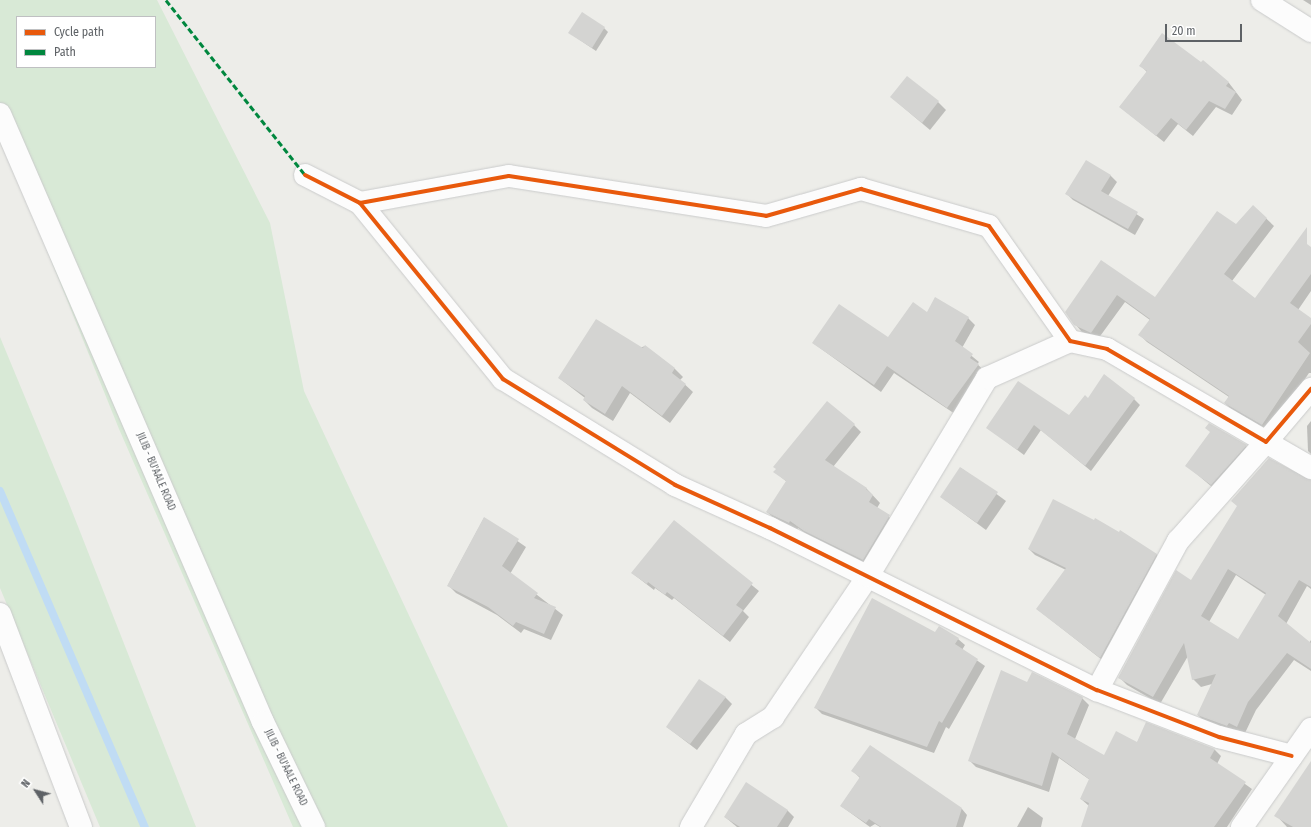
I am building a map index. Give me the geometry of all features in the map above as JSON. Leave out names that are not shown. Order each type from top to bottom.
[{"type":"street","points":[[1262,0],[1311,31]]},
{"type":"street","name":"JILIB - BU'AALE ROAD","points":[[0,114],[263,722],[314,827]]},
{"type":"street","points":[[305,175],[360,203],[503,379],[675,485],[868,576],[1097,690],[1220,737],[1292,756]]},
{"type":"street","points":[[360,203],[509,176],[766,216],[861,189],[988,226],[1070,341]]},
{"type":"street","points":[[692,827],[746,734],[773,717],[868,576],[987,378],[1070,341],[1107,348],[1311,468]]},
{"type":"street","points":[[1097,690],[1178,541],[1311,389]]},
{"type":"street","points":[[0,614],[81,827]]},
{"type":"street","points":[[1242,827],[1311,729]]},
{"type":"green space","points":[[0,0],[157,0],[270,223],[304,391],[508,827],[293,827],[119,429],[0,134]]},
{"type":"green space","points":[[0,337],[68,501],[196,827],[100,827],[0,588]]},
{"type":"building","points":[[582,12],[605,27],[592,48],[568,33]]},
{"type":"building","points":[[1162,33],[1201,62],[1203,60],[1229,82],[1226,86],[1236,92],[1225,109],[1209,101],[1186,130],[1171,118],[1156,136],[1119,107],[1147,71],[1139,66]]},
{"type":"building","points":[[907,76],[939,101],[922,123],[890,97]]},
{"type":"building","points":[[1086,160],[1111,175],[1101,191],[1138,212],[1128,229],[1065,194]]},
{"type":"building","points":[[1253,205],[1267,218],[1224,274],[1255,298],[1307,227],[1307,244],[1311,247],[1311,274],[1290,303],[1311,318],[1311,324],[1298,342],[1310,353],[1262,425],[1224,403],[1229,396],[1138,335],[1150,319],[1117,295],[1091,333],[1074,325],[1065,312],[1101,260],[1155,297],[1217,211],[1236,224]]},
{"type":"building","points":[[935,297],[969,317],[955,341],[973,354],[970,358],[979,364],[947,408],[887,366],[874,385],[812,343],[839,304],[888,337],[913,302],[927,312]]},
{"type":"building","points":[[596,319],[643,348],[645,345],[675,368],[672,373],[686,384],[662,416],[622,386],[605,414],[583,400],[585,396],[558,378]]},
{"type":"building","points":[[1104,374],[1135,398],[1085,466],[1034,425],[1017,450],[986,428],[1018,381],[1069,415],[1085,395],[1088,398]]},
{"type":"building","points":[[827,401],[855,424],[825,460],[867,488],[866,489],[873,495],[869,502],[890,515],[863,560],[804,531],[790,521],[789,523],[766,512],[786,481],[773,472],[776,469],[773,467]]},
{"type":"building","points":[[1209,423],[1247,445],[1211,485],[1185,466],[1210,432],[1205,428]]},
{"type":"building","points":[[1269,458],[1311,480],[1311,587],[1299,580],[1278,616],[1311,643],[1311,669],[1287,653],[1248,702],[1237,727],[1229,723],[1227,726],[1197,715],[1216,674],[1192,680],[1184,643],[1153,697],[1118,678],[1176,570],[1191,580],[1237,506],[1231,501]],"holes":[[[1228,569],[1266,593],[1238,639],[1201,616]]]},
{"type":"building","points":[[960,467],[998,492],[977,523],[940,497]]},
{"type":"building","points":[[1053,499],[1094,520],[1095,518],[1119,532],[1120,530],[1157,554],[1100,658],[1036,609],[1066,568],[1028,549]]},
{"type":"building","points":[[484,517],[519,539],[502,566],[538,593],[534,598],[556,607],[544,634],[516,622],[513,626],[488,607],[447,586]]},
{"type":"building","points":[[674,520],[753,583],[736,605],[743,610],[723,636],[667,592],[665,595],[648,582],[647,584],[631,573]]},
{"type":"building","points":[[872,598],[935,632],[939,626],[959,638],[955,644],[978,659],[942,723],[939,721],[927,747],[814,708]]},
{"type":"building","points":[[1001,670],[1027,682],[1032,672],[1083,697],[1067,734],[1104,755],[1116,731],[1137,742],[1146,722],[1215,749],[1210,758],[1246,782],[1214,827],[1081,827],[1089,803],[1080,799],[1089,779],[1052,752],[1042,786],[968,761]]},
{"type":"building","points":[[699,679],[726,697],[690,744],[666,727]]},
{"type":"building","points":[[870,745],[962,808],[956,827],[881,827],[869,819],[866,823],[840,806],[860,777],[851,771]]},
{"type":"building","points":[[1311,761],[1311,827],[1293,827],[1274,816]]},
{"type":"building","points":[[746,782],[788,810],[777,827],[740,827],[724,817]]},
{"type":"waterway","points":[[0,491],[145,827]]},
{"type":"marked path","points":[[166,0],[305,175]]},
{"type":"cycle path","points":[[305,175],[360,203],[509,176],[766,216],[861,189],[989,226],[1070,341],[1107,349],[1266,442],[1311,389]]},
{"type":"cycle path","points":[[360,203],[503,379],[675,485],[770,528],[1097,690],[1219,737],[1292,756]]}]
